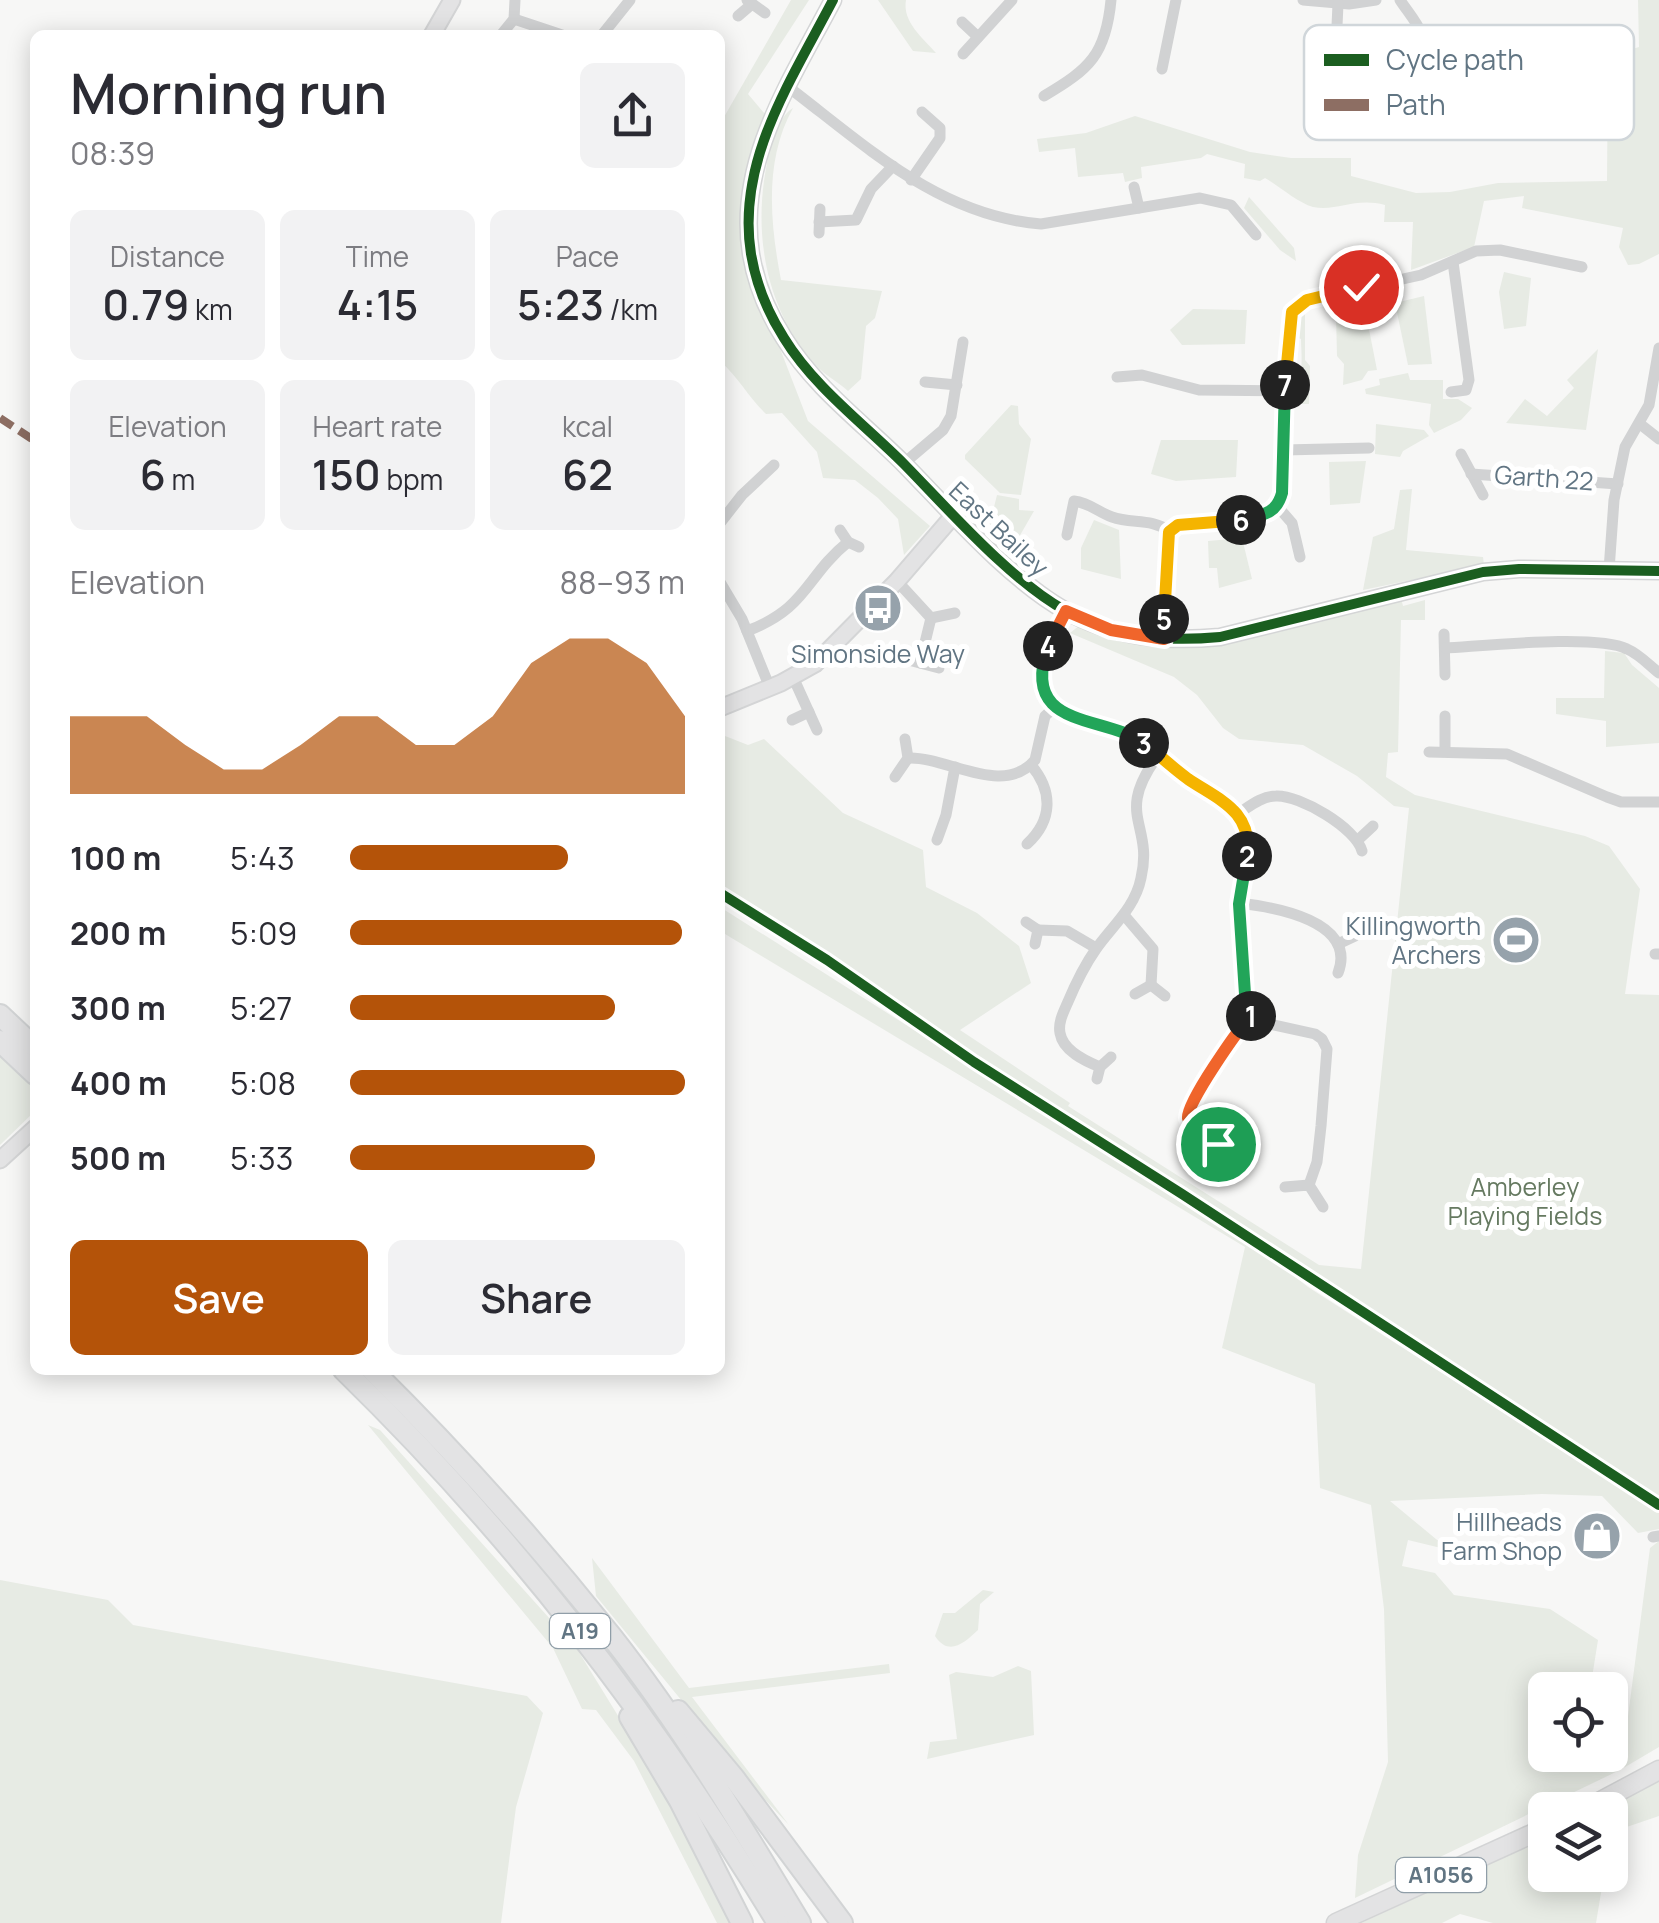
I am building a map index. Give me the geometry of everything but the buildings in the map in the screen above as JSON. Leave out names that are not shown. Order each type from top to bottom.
[{"type":"highway","points":[[0,1014],[30,1043]]},
{"type":"highway","points":[[0,1041],[30,1069]]},
{"type":"highway","name":"A19","points":[[349,1375],[604,1644],[778,1923]]},
{"type":"highway","name":"A19","points":[[377,1375],[491,1493],[742,1826],[800,1923]]},
{"type":"highway","name":"A19","points":[[604,1644],[608,1681],[680,1801],[742,1923]]},
{"type":"highway","name":"A19","points":[[604,1644],[649,1675],[734,1778],[842,1923]]},
{"type":"main road","points":[[1618,1792],[1659,1770]]},
{"type":"main road","name":"A1056","points":[[1336,1923],[1528,1836]]},
{"type":"street","points":[[435,30],[452,0]]},
{"type":"street","points":[[505,30],[514,19],[515,0]]},
{"type":"street","points":[[611,30],[630,0]]},
{"type":"street","name":"East Bailey","points":[[833,0],[787,86],[760,148],[750,186],[751,254],[758,285],[770,314],[798,360],[953,516],[1035,591],[1066,611],[1111,630],[1164,639],[1220,637],[1483,572],[1659,572]]},
{"type":"street","points":[[963,54],[1012,0]]},
{"type":"street","points":[[1044,96],[1087,67],[1106,39],[1111,0]]},
{"type":"street","points":[[1148,58],[1163,64],[1176,0]]},
{"type":"street","points":[[1303,0],[1338,4],[1376,0]]},
{"type":"street","points":[[1400,0],[1414,25]]},
{"type":"street","points":[[738,16],[750,2],[765,13]]},
{"type":"street","points":[[1338,4],[1338,25]]},
{"type":"street","points":[[514,19],[547,30]]},
{"type":"street","points":[[962,22],[978,37]]},
{"type":"street","points":[[1072,80],[1079,91]]},
{"type":"street","points":[[787,86],[911,180],[969,210],[1016,222],[1060,223],[1200,198],[1231,205],[1256,235]]},
{"type":"street","points":[[911,180],[940,138],[940,128],[922,112]]},
{"type":"street","points":[[819,222],[856,220],[871,189],[893,166]]},
{"type":"street","points":[[1134,187],[1139,208]]},
{"type":"street","points":[[1164,639],[1169,532],[1178,525],[1269,514],[1278,507],[1292,312],[1307,300],[1421,275],[1476,251],[1493,250],[1582,268]]},
{"type":"street","points":[[1451,392],[1466,390],[1469,380],[1453,262]]},
{"type":"street","points":[[903,464],[944,430],[951,416],[964,342]]},
{"type":"street","name":"Garth 22","points":[[1609,570],[1625,447],[1649,405],[1659,348]]},
{"type":"street","points":[[1117,377],[1142,375],[1199,390],[1284,391]]},
{"type":"street","points":[[925,382],[956,385]]},
{"type":"street","points":[[1640,424],[1659,440]]},
{"type":"street","points":[[1284,450],[1370,448]]},
{"type":"street","name":"Garth 22","points":[[1460,454],[1483,495]]},
{"type":"street","points":[[725,517],[774,465]]},
{"type":"street","name":"Garth 22","points":[[1471,474],[1618,484]]},
{"type":"street","points":[[760,478],[770,490]]},
{"type":"street","points":[[1066,535],[1074,500],[1087,502],[1113,518],[1147,521],[1169,532]]},
{"type":"street","points":[[1278,507],[1292,523],[1300,557]]},
{"type":"street","points":[[725,706],[794,677],[836,646],[953,516]]},
{"type":"street","points":[[747,631],[788,611],[835,552],[854,544],[840,530]]},
{"type":"street","points":[[897,581],[930,618]]},
{"type":"street","points":[[725,590],[770,688]]},
{"type":"street","points":[[725,610],[734,605]]},
{"type":"street","points":[[1066,611],[1050,638],[1042,664],[1042,675],[1055,706],[1068,717],[1133,735],[1239,813],[1248,847],[1239,904],[1245,994],[1251,1016],[1272,1026],[1305,1030],[1322,1038],[1326,1048],[1317,1162],[1310,1185],[1323,1207]]},
{"type":"street","points":[[930,618],[955,613]]},
{"type":"street","points":[[920,663],[930,618]]},
{"type":"street","points":[[1444,634],[1444,676]]},
{"type":"street","points":[[1444,648],[1536,642],[1611,644],[1631,650],[1659,673]]},
{"type":"street","points":[[896,657],[939,668]]},
{"type":"street","points":[[794,677],[817,730]]},
{"type":"street","points":[[908,758],[936,760],[994,776],[1015,774],[1031,765],[1038,753],[1045,716],[1055,706]]},
{"type":"street","points":[[792,720],[809,712]]},
{"type":"street","points":[[1445,716],[1445,751]]},
{"type":"street","points":[[896,777],[908,758],[905,739]]},
{"type":"street","points":[[1429,752],[1508,754],[1621,802],[1659,802]]},
{"type":"street","points":[[1111,1058],[1099,1073],[1074,1053],[1059,1029],[1077,980],[1096,948],[1124,915],[1141,882],[1137,790],[1159,754]]},
{"type":"street","points":[[1027,844],[1046,836],[1048,795],[1044,780],[1031,765]]},
{"type":"street","points":[[937,840],[940,814],[955,766]]},
{"type":"street","points":[[1239,813],[1269,796],[1290,797],[1304,802],[1360,845],[1373,826]]},
{"type":"street","points":[[1239,904],[1290,910],[1317,924],[1338,944],[1342,964],[1338,973]]},
{"type":"street","points":[[1124,915],[1153,949],[1151,985]]},
{"type":"street","points":[[1026,922],[1038,930],[1067,931],[1096,948]]},
{"type":"street","points":[[1035,944],[1038,930]]},
{"type":"street","points":[[1338,944],[1355,936]]},
{"type":"street","points":[[1134,994],[1151,985]]},
{"type":"street","points":[[1151,985],[1165,996]]},
{"type":"street","points":[[1187,1116],[1192,1100],[1218,1064],[1228,1042],[1251,1016]]},
{"type":"street","points":[[1322,1038],[1334,1028]]},
{"type":"street","points":[[1042,1029],[1059,1029]]},
{"type":"street","points":[[1172,1120],[1187,1116]]},
{"type":"street","points":[[1187,1116],[1198,1132],[1218,1144]]},
{"type":"street","points":[[0,1160],[30,1133]]},
{"type":"street","points":[[1286,1187],[1310,1185]]},
{"type":"green space","points":[[791,0],[809,0],[748,94],[770,120],[741,194],[743,250],[759,311],[779,346],[808,421],[930,526],[904,555],[898,519],[855,480],[823,478],[817,452],[782,413],[766,414],[725,366],[725,115]]},
{"type":"green space","points":[[878,0],[906,0],[910,22],[936,53],[913,51]]},
{"type":"green space","points":[[1638,0],[1659,0],[1659,254],[1639,264],[1628,265],[1619,247],[1623,228],[1522,208],[1524,196],[1484,201],[1474,247],[1411,270],[1413,222],[1384,222],[1385,205],[1313,207],[1265,178],[1244,178],[1245,164],[1207,154],[1141,167],[1142,178],[1125,182],[1123,173],[1078,177],[1075,148],[1039,152],[1037,139],[1086,133],[1135,116],[1250,152],[1291,158],[1351,158],[1351,176],[1416,193],[1450,192],[1498,183],[1607,181],[1607,140],[1634,140],[1634,48],[1639,47]]},
{"type":"green space","points":[[793,108],[777,149],[772,192],[781,280],[882,291],[875,318],[866,326],[861,379],[848,391],[816,365],[796,340],[773,292],[767,267],[762,215],[767,163],[779,125]]},
{"type":"green space","points":[[1249,197],[1294,248],[1296,261],[1280,250],[1244,208]]},
{"type":"green space","points":[[1504,272],[1531,278],[1526,326],[1504,329],[1499,292]]},
{"type":"green space","points":[[1424,296],[1432,364],[1408,365],[1395,303]]},
{"type":"green space","points":[[1193,309],[1247,310],[1245,344],[1182,345],[1170,330]]},
{"type":"green space","points":[[1365,309],[1377,370],[1368,371],[1362,380],[1343,385],[1344,364],[1337,356],[1336,315]]},
{"type":"green space","points":[[1305,310],[1309,404],[1292,404],[1301,365],[1301,339],[1296,337],[1296,326]]},
{"type":"green space","points":[[1598,349],[1586,430],[1506,423],[1525,399],[1547,416],[1574,388],[1567,380]]},
{"type":"green space","points":[[1408,373],[1410,380],[1443,380],[1443,399],[1458,399],[1472,408],[1461,420],[1434,433],[1429,425],[1431,404],[1366,394],[1365,389],[1380,385],[1379,379]]},
{"type":"green space","points":[[1011,405],[1018,406],[1019,424],[1031,439],[1021,495],[1000,493],[965,459]]},
{"type":"green space","points":[[1376,424],[1424,430],[1429,436],[1403,451],[1400,457],[1375,454]]},
{"type":"green space","points":[[1161,440],[1238,440],[1236,477],[1176,481],[1151,474]]},
{"type":"green space","points":[[1366,461],[1360,503],[1330,505],[1329,462]]},
{"type":"green space","points":[[1412,489],[1406,550],[1483,557],[1484,565],[1363,590],[1373,537],[1394,529],[1400,490]]},
{"type":"green space","points":[[997,495],[1019,499],[1019,510],[1034,511],[1008,556],[987,535]]},
{"type":"green space","points":[[1094,520],[1119,530],[1121,579],[1081,569],[1081,548]]},
{"type":"green space","points":[[1242,538],[1252,579],[1219,588],[1217,568],[1209,568],[1208,541]]},
{"type":"green space","name":"Amberley Playing Fields","points":[[1401,598],[1403,606],[1425,600],[1425,620],[1401,620],[1398,752],[1388,753],[1386,777],[1415,795],[1585,836],[1609,846],[1640,889],[1625,994],[1659,995],[1659,1500],[1534,1421],[1497,1391],[1404,1334],[1355,1298],[725,892],[725,736],[748,745],[764,739],[843,813],[923,850],[926,887],[977,913],[1019,946],[1031,983],[960,1030],[1070,1103],[1068,1106],[1319,1265],[1361,1269],[1409,808],[1394,806],[1357,776],[1303,745],[1239,739],[1223,728],[1197,695],[1174,677],[1070,633],[1080,625],[1131,642],[1197,646],[1302,626]]},
{"type":"green space","points":[[1605,651],[1624,653],[1659,688],[1659,743],[1606,747],[1606,721],[1556,714],[1556,698],[1604,698]]},
{"type":"green space","points":[[725,910],[1124,1163],[1275,1261],[1308,1287],[1659,1512],[1659,1529],[1638,1533],[1602,1496],[1542,1494],[1390,1501],[1442,1544],[1441,1548],[1408,1540],[1402,1566],[1435,1573],[1454,1595],[1550,1609],[1598,1640],[1593,1672],[1528,1672],[1528,1772],[1616,1772],[1574,1792],[1528,1792],[1528,1814],[1355,1898],[1358,1855],[1388,1762],[1384,1609],[1371,1505],[1320,1488],[1315,1384],[1222,1348],[1245,1247],[725,934]]},
{"type":"green space","points":[[0,1053],[30,1081],[30,1116],[0,1145]]},
{"type":"green space","points":[[368,1425],[380,1430],[577,1649],[663,1789],[734,1923],[717,1923],[634,1761],[596,1710],[582,1709],[553,1648]]},
{"type":"green space","points":[[1659,1541],[1659,1747],[1628,1765],[1628,1716],[1650,1548]]},
{"type":"green space","points":[[592,1558],[689,1688],[889,1664],[890,1673],[692,1697],[789,1825],[750,1784],[596,1596]]},
{"type":"green space","points":[[0,1580],[108,1600],[133,1625],[527,1696],[543,1713],[516,1807],[501,1923],[0,1923]]},
{"type":"green space","points":[[983,1590],[994,1592],[980,1604],[978,1630],[956,1646],[940,1642],[935,1636],[943,1613],[955,1613]]},
{"type":"green space","points":[[1018,1666],[1031,1671],[1034,1735],[927,1759],[930,1742],[957,1739],[949,1675],[956,1672],[993,1677]]},
{"type":"green space","points":[[1659,1780],[1659,1816],[1628,1827],[1628,1798]]},
{"type":"green space","points":[[1528,1846],[1528,1892],[1601,1892],[1596,1923],[1493,1923],[1460,1914],[1442,1923],[1361,1923]]},
{"type":"marked path","points":[[0,418],[30,438]]},
{"type":"cycle path","points":[[833,0],[785,91],[760,154],[749,220],[751,254],[759,287],[778,328],[810,373],[981,544],[1045,598],[1084,620],[1122,632],[1200,638],[1220,637],[1483,572],[1659,571]]},
{"type":"cycle path","points":[[725,896],[1659,1505]]},
{"type":"place","name":"Simonside Way","points":[[878,608]]},
{"type":"place","name":"Killingworth Archers","points":[[1516,940]]},
{"type":"place","name":"Hillheads Farm Shop","points":[[1597,1536]]},
{"type":"route","points":[[1218,1144],[1198,1132],[1187,1116],[1192,1100],[1218,1064],[1228,1042],[1251,1016],[1245,994],[1239,904],[1248,847],[1244,822],[1229,804],[1187,778],[1133,735],[1068,717],[1047,693],[1042,664],[1050,638],[1066,611],[1111,630],[1164,639],[1169,532],[1178,525],[1241,520],[1269,514],[1278,507],[1292,312],[1307,300],[1361,287]]}]
